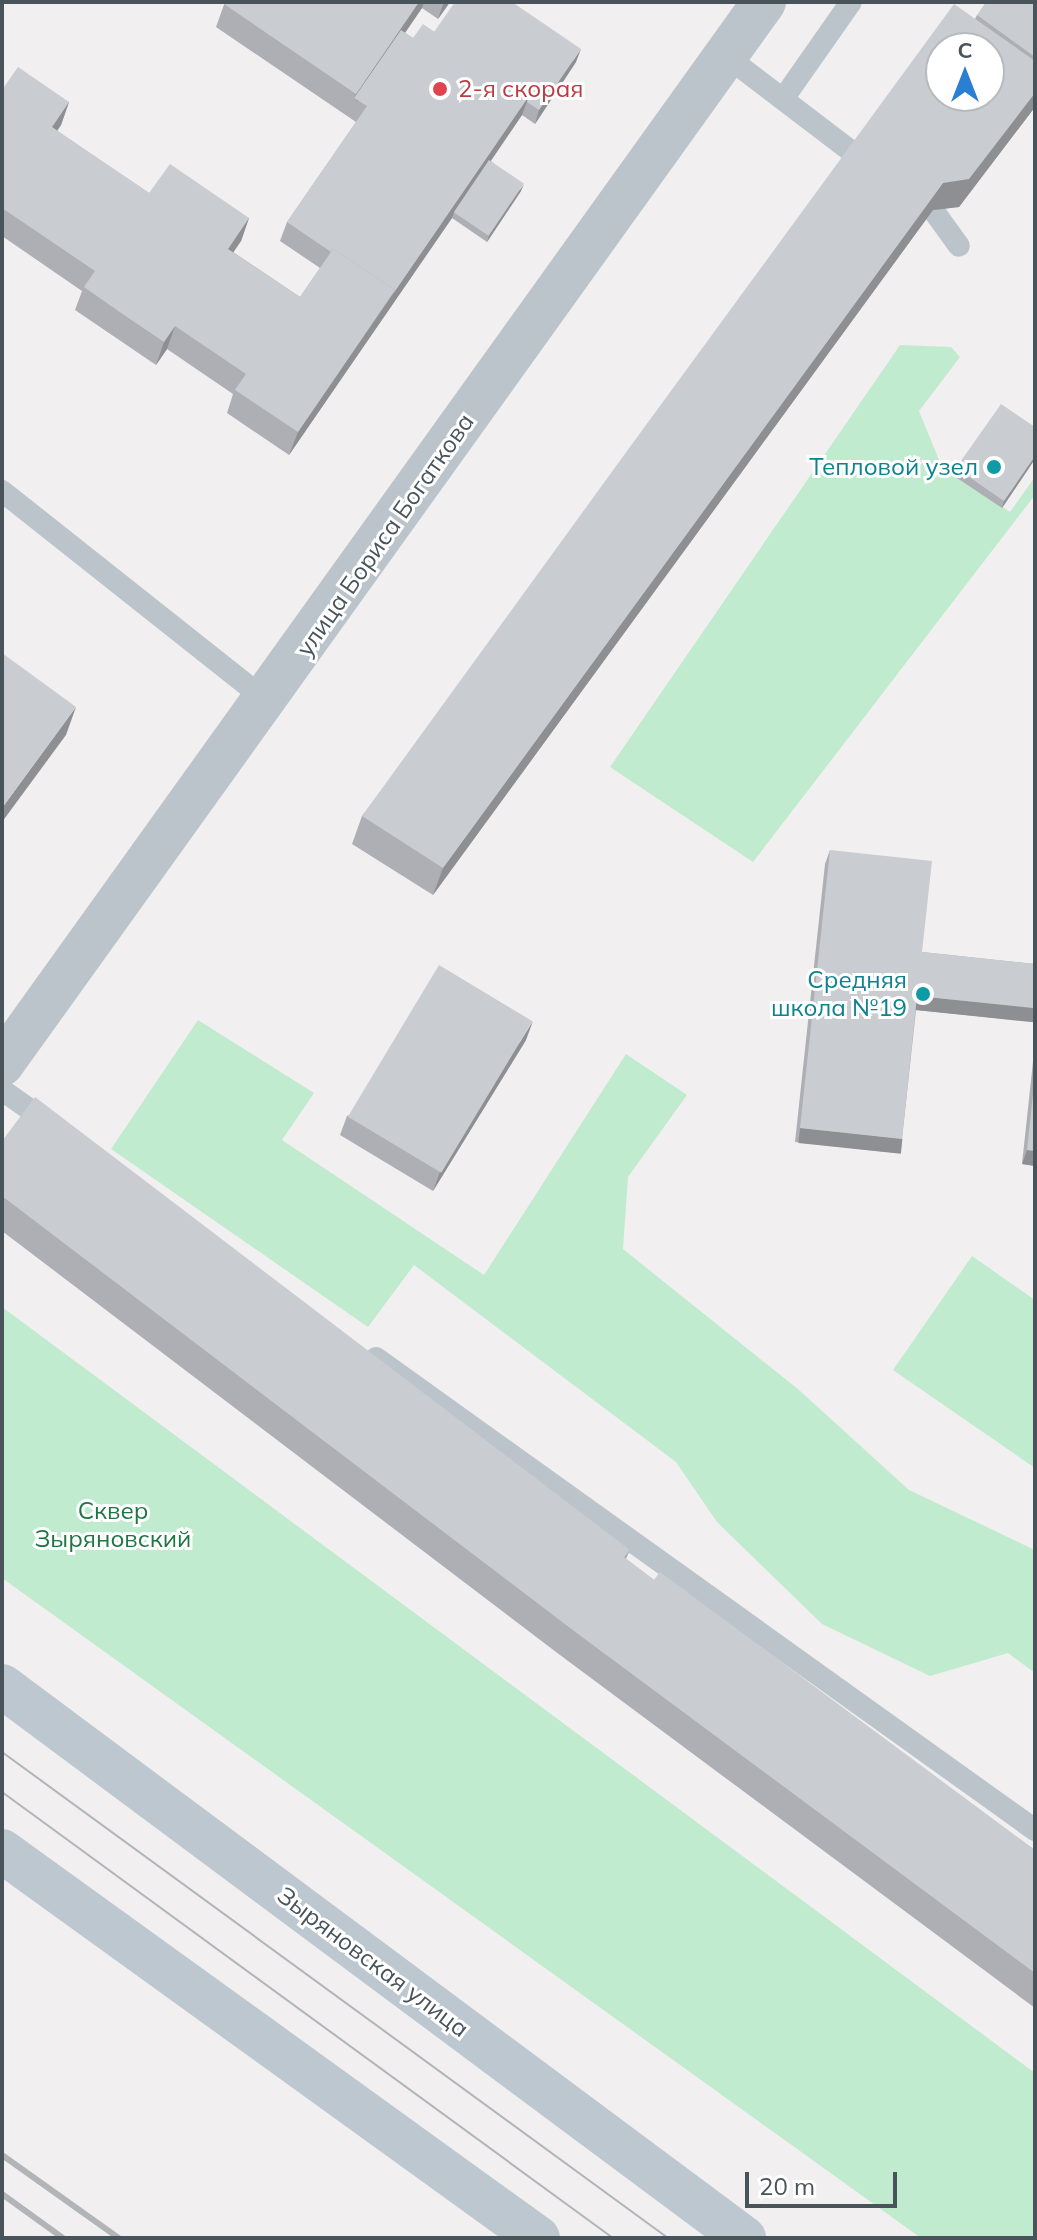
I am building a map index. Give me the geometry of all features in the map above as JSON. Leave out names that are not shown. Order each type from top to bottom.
[{"type":"main road","name":"Зыряновская улица","points":[[2,1686],[744,2238]]},
{"type":"main road","points":[[2,1851],[538,2238]]},
{"type":"street","name":"улица Бориса Богаткова","points":[[2,1064],[267,701],[764,2]]},
{"type":"lane","points":[[783,99],[851,2]]},
{"type":"lane","points":[[726,56],[852,152]]},
{"type":"lane","points":[[933,210],[959,246]]},
{"type":"lane","points":[[2,491],[267,701]]},
{"type":"lane","points":[[2,1090],[75,1141]]},
{"type":"lane","points":[[360,1346],[1035,1830]]},
{"type":"green space","points":[[900,345],[951,347],[960,357],[919,411],[941,465],[1010,512],[1035,477],[1035,495],[753,862],[610,767]]},
{"type":"green space","points":[[198,1020],[314,1093],[282,1140],[484,1275],[626,1054],[687,1095],[628,1177],[623,1249],[799,1390],[909,1490],[1035,1550],[1035,1673],[1008,1653],[930,1676],[822,1624],[717,1522],[676,1462],[414,1265],[368,1327],[111,1149]]},
{"type":"green space","points":[[972,1256],[1035,1300],[1035,1468],[893,1370]]},
{"type":"green space","name":"Cквер Зыряновский","points":[[2,1307],[1035,2073],[1035,2238],[921,2238],[2,1578]]},
{"type":"building","points":[[225,2],[419,2],[356,94]]},
{"type":"building","points":[[455,2],[512,2],[581,49],[539,110],[527,102],[529,96],[434,32]]},
{"type":"building","points":[[986,2],[1035,2],[1035,57],[1005,35],[1005,32],[977,15]]},
{"type":"building","points":[[954,4],[994,32],[934,32]]},
{"type":"building","points":[[423,24],[529,96],[393,294],[395,290],[287,222],[367,106],[354,98],[401,30],[413,38]]},
{"type":"building","points":[[1005,40],[1035,61],[1035,93],[969,179],[943,183],[443,868],[362,816],[925,44],[925,112],[1005,112]]},
{"type":"building","points":[[18,67],[69,102],[52,127],[149,193],[170,164],[249,218],[228,249],[300,297],[333,249],[395,290],[298,432],[235,390],[246,374],[175,326],[164,342],[124,315],[84,287],[95,271],[2,208],[2,90]]},
{"type":"building","points":[[489,160],[524,183],[489,236],[454,212]]},
{"type":"building","name":"Тепловой узел","points":[[1001,404],[1035,427],[1035,456],[1004,501],[956,468]]},
{"type":"building","points":[[2,653],[76,707],[2,808]]},
{"type":"building","name":"Средняя школа №19","points":[[830,850],[932,861],[922,952],[1035,964],[1035,1008],[917,996],[902,1139],[800,1128]]},
{"type":"building","points":[[439,965],[532,1021],[441,1173],[348,1117]]},
{"type":"building","points":[[1035,1076],[1035,1151],[1027,1150]]},
{"type":"building","points":[[35,1097],[630,1550],[624,1557],[654,1580],[660,1572],[1035,1850],[1035,1973],[570,1628],[2,1196],[2,1141]]},
{"type":"tram line","points":[[2,1752],[668,2238]]},
{"type":"tram line","points":[[2,1792],[613,2238]]},
{"type":"railway","points":[[2,2155],[119,2238]]},
{"type":"railway","points":[[2,2194],[63,2238]]},
{"type":"place","name":"2-я скорая","points":[[440,89]]},
{"type":"place","name":"Тепловой узел","points":[[994,467]]},
{"type":"place","name":"Средняя школа №19","points":[[923,994]]}]
